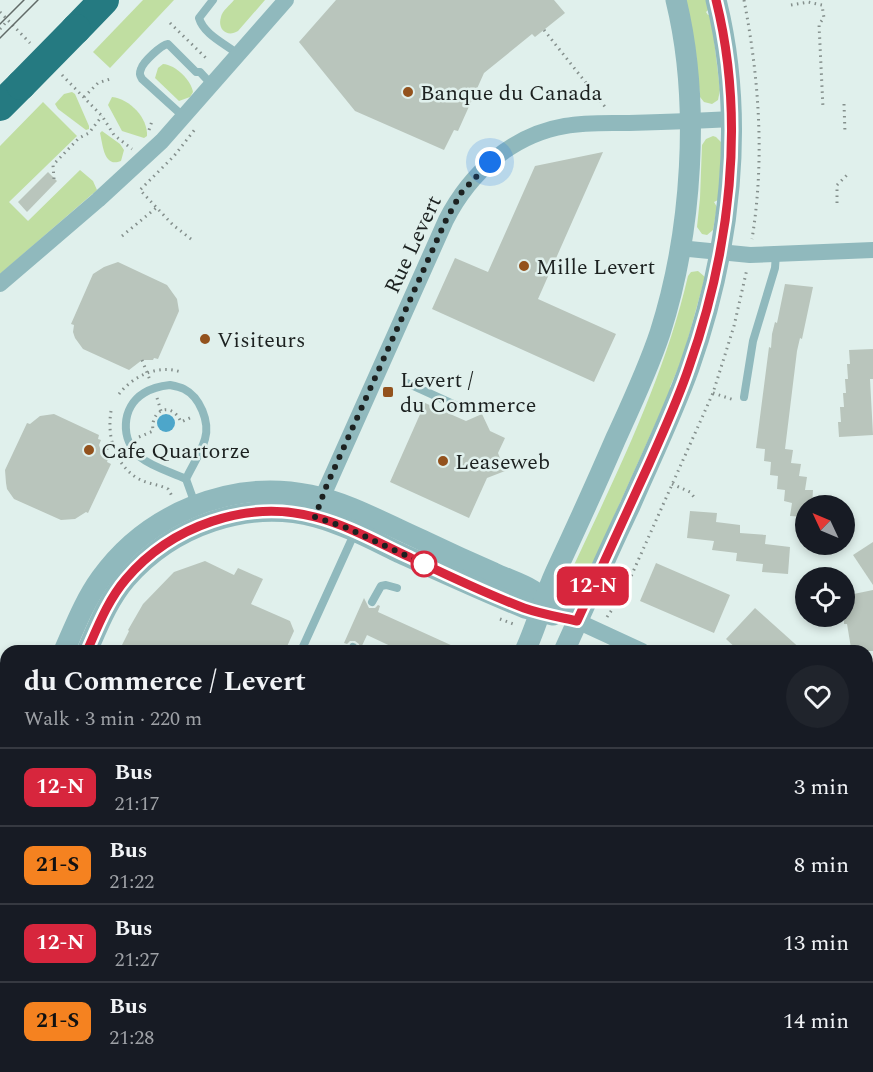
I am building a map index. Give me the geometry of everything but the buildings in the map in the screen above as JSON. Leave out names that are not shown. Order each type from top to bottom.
[{"type":"highway","points":[[0,106],[104,0]]},
{"type":"street","points":[[0,284],[184,118],[286,0]]},
{"type":"street","points":[[527,645],[542,605],[645,372],[660,331],[679,248],[691,122],[688,69],[676,0]]},
{"type":"street","points":[[567,645],[657,446],[689,369],[707,309],[719,254],[728,194],[731,119],[725,47],[716,0]]},
{"type":"street","name":"Rue Levert","points":[[318,507],[442,229],[461,193],[490,162],[535,134],[570,125],[731,119]]},
{"type":"street","points":[[679,248],[719,254],[873,250]]},
{"type":"street","points":[[67,645],[95,587],[118,557],[151,529],[169,518],[199,515],[226,517],[318,507],[385,524],[531,590],[542,605]]},
{"type":"street","points":[[318,507],[355,532],[519,606],[542,605],[629,645]]},
{"type":"street","points":[[90,645],[109,604],[133,572],[199,515]]},
{"type":"lane","points":[[213,0],[199,18],[201,24],[208,33],[239,55]]},
{"type":"lane","points":[[184,118],[142,79],[141,67],[163,45],[168,44],[212,85]]},
{"type":"lane","points":[[739,398],[775,267],[776,254]]},
{"type":"lane","points":[[407,383],[464,409]]},
{"type":"lane","points":[[186,479],[141,458],[128,441],[125,431],[129,410],[134,401],[146,392],[161,386],[183,388],[198,402],[203,412],[206,425],[205,438],[186,479],[199,515]]},
{"type":"lane","points":[[304,645],[355,532]]},
{"type":"lane","points":[[372,602],[381,586],[397,588]]},
{"type":"path","points":[[744,0],[754,62],[759,138],[757,197],[752,243]]},
{"type":"path","points":[[791,5],[808,2],[822,5],[824,18],[819,24],[823,108]]},
{"type":"path","points":[[0,29],[8,20]]},
{"type":"path","points":[[170,23],[208,60]]},
{"type":"path","points":[[742,29],[749,28]]},
{"type":"path","points":[[544,30],[603,102],[615,123]]},
{"type":"path","points":[[744,63],[754,62]]},
{"type":"path","points":[[84,97],[98,83],[113,78]]},
{"type":"path","points":[[66,79],[102,116],[114,135],[141,156]]},
{"type":"path","points":[[844,104],[845,133]]},
{"type":"path","points":[[54,179],[53,165],[71,149],[79,138],[89,133],[102,116]]},
{"type":"path","points":[[174,156],[140,190],[173,225],[191,239]]},
{"type":"path","points":[[837,203],[837,185],[847,175]]},
{"type":"path","points":[[122,236],[156,208]]},
{"type":"path","points":[[608,614],[623,595],[712,393],[734,326],[747,269]]},
{"type":"path","points":[[142,360],[150,382]]},
{"type":"path","points":[[712,393],[739,398]]},
{"type":"path","points":[[156,396],[161,411]]},
{"type":"path","points":[[137,438],[153,431],[152,423],[161,411],[168,410],[175,413],[181,422],[197,415]]},
{"type":"path","points":[[101,451],[122,443]]},
{"type":"path","points":[[672,484],[690,492],[694,497]]},
{"type":"green space","points":[[143,0],[174,0],[110,68],[93,52]]},
{"type":"green space","points":[[234,0],[265,0],[238,31],[227,33],[222,29],[220,21],[223,13]]},
{"type":"green space","points":[[686,0],[708,0],[709,9],[706,12],[708,15],[711,14],[720,90],[718,100],[712,104],[704,102],[700,97],[696,55]]},
{"type":"green space","points":[[163,64],[178,70],[186,78],[192,87],[193,92],[190,97],[179,101],[155,78],[158,68]]},
{"type":"green space","points":[[72,92],[75,94],[89,129],[86,130],[58,109],[55,104],[64,94]]},
{"type":"green space","points":[[112,97],[125,101],[137,110],[147,129],[147,136],[144,138],[122,131],[108,105]]},
{"type":"green space","points":[[43,102],[77,136],[9,202],[28,221],[80,170],[93,181],[97,190],[0,274],[0,146]]},
{"type":"green space","points":[[102,131],[120,144],[124,150],[121,161],[115,162],[108,159],[102,144],[100,133]]},
{"type":"green space","points":[[713,136],[722,143],[718,200],[714,202],[717,207],[713,230],[707,235],[702,234],[697,227],[702,145],[706,139]]},
{"type":"green space","points":[[698,271],[705,277],[683,357],[671,389],[581,590],[574,592],[567,587],[567,580],[619,469],[651,393],[678,316],[688,276],[691,272]]},
{"type":"water","points":[[166,414],[172,417],[175,423],[172,429],[166,432],[160,429],[157,423],[160,417]]},
{"type":"tram line","points":[[0,24],[24,0]]},
{"type":"tram line","points":[[0,38],[38,0]]},
{"type":"bus line","name":"12-N","points":[[90,645],[114,596],[125,580],[149,556],[166,543],[202,524],[250,513],[287,512],[315,517],[347,528],[525,608],[577,621],[689,369],[716,269],[728,194],[732,131],[725,47],[716,0]]},
{"type":"place","name":"Banque du Canada","points":[[408,92]]},
{"type":"place","name":"Mille Levert","points":[[524,266]]},
{"type":"place","name":"Visiteurs","points":[[205,339]]},
{"type":"place","name":"Levert / du Commerce","points":[[388,392]]},
{"type":"place","name":"Cafe Quartorze","points":[[89,450]]},
{"type":"place","name":"Leaseweb","points":[[443,461]]},
{"type":"route","points":[[424,564],[347,528],[315,517],[326,487],[446,220],[461,193],[490,162]]}]
